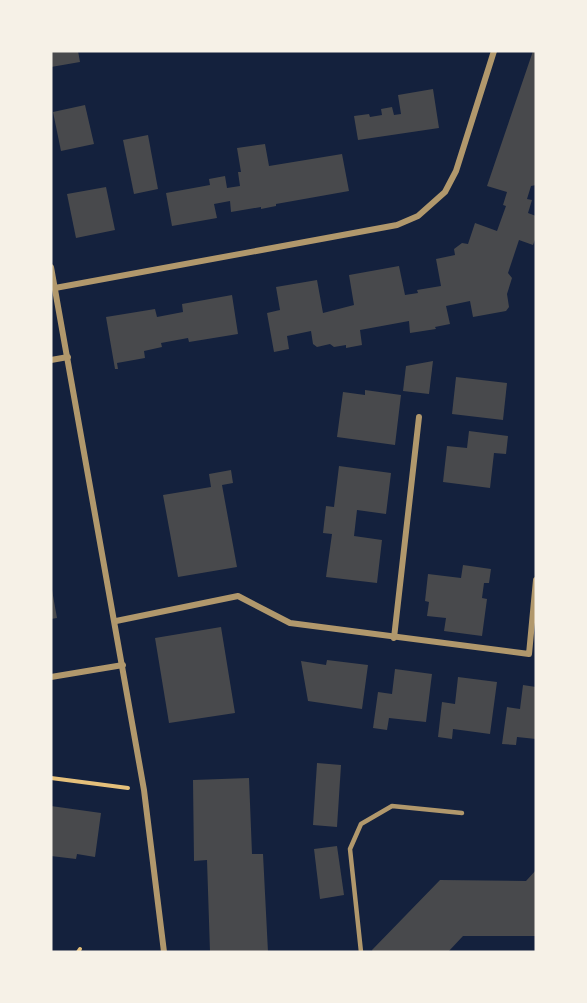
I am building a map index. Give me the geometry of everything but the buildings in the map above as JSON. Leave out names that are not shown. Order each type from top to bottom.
[{"type":"street","points":[[55,288],[397,225],[418,216],[446,192],[456,171],[494,51]]},
{"type":"street","points":[[51,267],[116,621],[144,790],[164,952]]},
{"type":"street","points":[[51,360],[68,357]]},
{"type":"street","points":[[394,638],[419,417]]},
{"type":"street","points":[[116,621],[238,596],[290,623],[532,655],[536,580]]},
{"type":"street","points":[[51,677],[123,665]]},
{"type":"lane","points":[[361,952],[350,849],[361,824],[392,806],[462,813]]},
{"type":"path","points":[[51,778],[144,790]]}]
